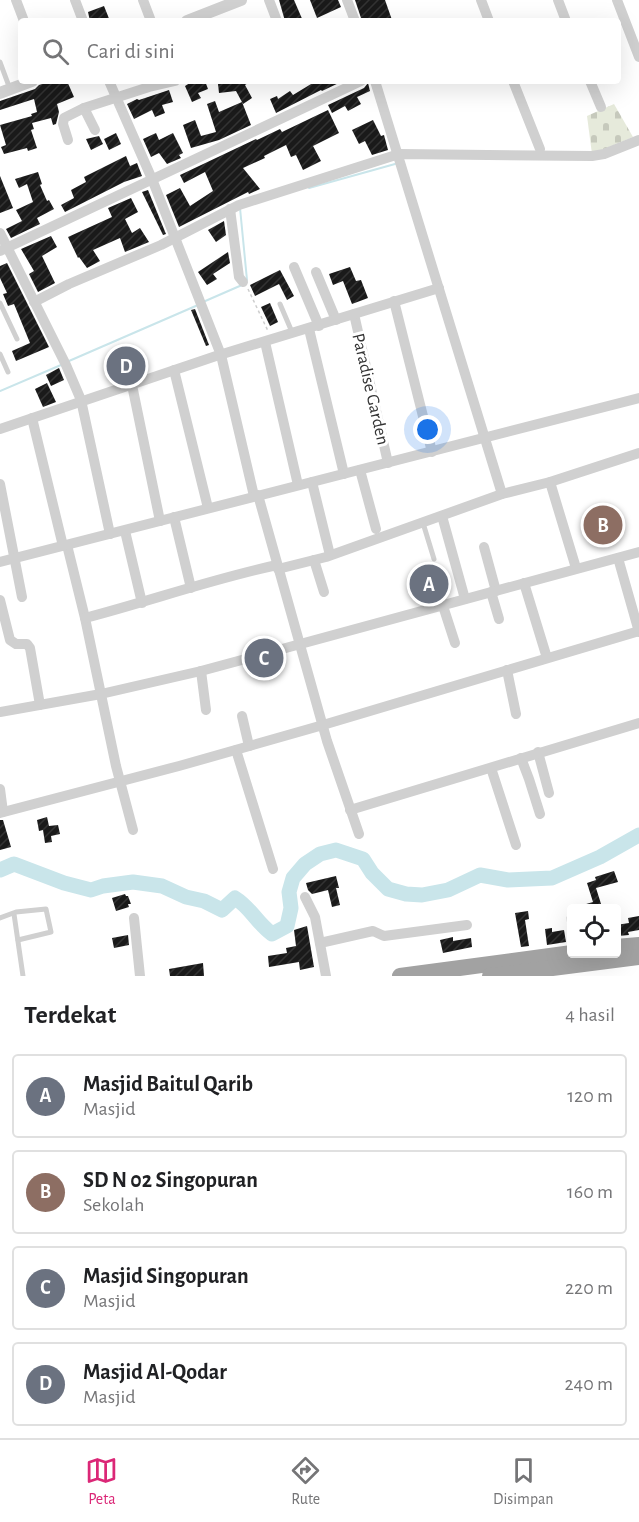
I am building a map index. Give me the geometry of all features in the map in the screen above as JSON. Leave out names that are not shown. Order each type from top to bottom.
[{"type":"highway","points":[[621,947],[639,945]]},
{"type":"highway","points":[[400,976],[567,957]]},
{"type":"highway","points":[[621,957],[639,957]]},
{"type":"highway","points":[[490,976],[517,974],[567,958]]},
{"type":"street","points":[[16,0],[23,18]]},
{"type":"street","points":[[75,0],[82,18]]},
{"type":"street","points":[[143,0],[150,18]]},
{"type":"street","points":[[195,18],[241,0]]},
{"type":"street","points":[[269,0],[276,18]]},
{"type":"street","points":[[347,0],[354,18]]},
{"type":"street","points":[[481,0],[488,18]]},
{"type":"street","points":[[558,0],[565,18]]},
{"type":"street","points":[[616,0],[639,57]]},
{"type":"street","points":[[5,91],[24,84]]},
{"type":"street","points":[[110,84],[152,179],[221,355],[256,495],[323,725],[358,834]]},
{"type":"street","points":[[68,140],[63,124],[64,118],[84,108],[159,84]]},
{"type":"street","points":[[3,249],[355,84]]},
{"type":"street","points":[[376,84],[502,494]]},
{"type":"street","points":[[514,84],[540,149]]},
{"type":"street","points":[[591,84],[600,107]]},
{"type":"street","points":[[84,108],[95,130]]},
{"type":"street","points":[[34,302],[69,284],[176,238],[230,209],[399,154],[592,156],[604,154],[639,140]]},
{"type":"street","points":[[230,209],[239,277],[245,285]]},
{"type":"street","points":[[0,233],[3,249],[34,302],[81,400],[110,534]]},
{"type":"street","points":[[294,267],[314,327],[344,474]]},
{"type":"street","points":[[316,272],[336,320]]},
{"type":"street","points":[[0,429],[174,370],[439,288]]},
{"type":"street","points":[[394,301],[432,452]]},
{"type":"street","name":"Paradise Garden","points":[[354,314],[388,463]]},
{"type":"street","points":[[268,341],[298,485]]},
{"type":"street","points":[[174,370],[208,508]]},
{"type":"street","points":[[132,385],[160,521]]},
{"type":"street","points":[[0,561],[125,531],[256,495],[639,398]]},
{"type":"street","points":[[32,418],[86,618],[120,782],[133,830]]},
{"type":"street","points":[[86,618],[191,588],[314,560],[502,494],[550,482],[639,453]]},
{"type":"street","points":[[360,470],[376,529]]},
{"type":"street","points":[[312,482],[330,555]]},
{"type":"street","points":[[550,482],[576,568]]},
{"type":"street","points":[[0,484],[22,597]]},
{"type":"street","points":[[442,516],[465,599]]},
{"type":"street","points":[[174,517],[191,588]]},
{"type":"street","points":[[125,531],[142,603]]},
{"type":"street","points":[[484,547],[499,619]]},
{"type":"street","points":[[0,712],[101,694],[201,671],[639,552]]},
{"type":"street","points":[[0,789],[1,813],[33,806],[323,725],[639,631],[618,558]]},
{"type":"street","points":[[314,560],[324,592]]},
{"type":"street","points":[[524,583],[547,658]]},
{"type":"street","points":[[0,600],[10,640],[16,644],[27,644],[30,648],[40,705]]},
{"type":"street","points":[[443,606],[455,643]]},
{"type":"street","points":[[507,670],[516,714]]},
{"type":"street","points":[[201,671],[206,710]]},
{"type":"street","points":[[242,716],[249,746]]},
{"type":"street","points":[[350,810],[639,723]]},
{"type":"street","points":[[236,750],[273,869]]},
{"type":"street","points":[[538,752],[549,793]]},
{"type":"street","points":[[520,758],[540,814]]},
{"type":"street","points":[[491,768],[516,845]]},
{"type":"street","points":[[304,897],[315,916],[326,976]]},
{"type":"street","points":[[134,918],[140,976]]},
{"type":"street","points":[[320,943],[373,931],[384,936],[467,925]]},
{"type":"lane","points":[[0,62],[5,91]]},
{"type":"lane","points":[[0,303],[17,339]]},
{"type":"lane","points":[[280,304],[293,334]]},
{"type":"lane","points":[[0,354],[8,372]]},
{"type":"lane","points":[[423,523],[434,559]]},
{"type":"lane","points":[[0,918],[44,908],[48,911],[52,930],[50,933],[18,940]]},
{"type":"lane","points":[[14,914],[23,976]]},
{"type":"path","points":[[245,285],[268,341]]},
{"type":"green space","points":[[614,104],[633,137],[592,154],[587,116]]},
{"type":"building","points":[[279,0],[294,0],[302,18],[284,18]]},
{"type":"building","points":[[310,0],[338,0],[341,7],[317,18]]},
{"type":"building","points":[[355,0],[385,0],[391,18],[361,18]]},
{"type":"building","points":[[104,6],[109,18],[89,18],[88,12]]},
{"type":"building","points":[[68,84],[74,97],[57,104],[59,112],[56,124],[53,125],[51,118],[32,123],[34,129],[31,130],[37,148],[4,154],[1,147],[6,145],[0,125],[32,116],[31,114],[37,112],[34,99],[0,110],[0,101],[35,89],[39,85]]},
{"type":"building","points":[[206,84],[208,89],[198,93],[201,98],[192,102],[185,86]]},
{"type":"building","points":[[218,84],[246,84],[252,98],[243,104],[236,91],[219,93]]},
{"type":"building","points":[[311,84],[337,84],[276,113],[270,99],[277,96],[278,99],[290,91],[293,95]]},
{"type":"building","points":[[368,84],[370,91],[357,97],[361,104],[348,111],[345,106],[332,113],[328,105]]},
{"type":"building","points":[[169,90],[173,102],[162,105],[165,113],[155,117],[152,110],[134,119],[127,104]]},
{"type":"building","points":[[215,101],[219,112],[242,102],[251,125],[219,140],[191,148],[183,125],[195,120],[201,136],[216,132],[207,104]]},
{"type":"building","points":[[328,110],[339,133],[313,146],[321,161],[303,170],[296,155],[291,157],[286,145],[243,168],[260,189],[249,194],[248,192],[179,227],[166,195],[180,188],[190,206],[213,191],[205,172],[184,183],[180,175],[256,139],[280,129],[282,132]]},
{"type":"building","points":[[373,120],[381,136],[384,135],[388,150],[372,155],[365,141],[359,144],[352,130]]},
{"type":"building","points":[[116,133],[121,144],[109,150],[104,139]]},
{"type":"building","points":[[156,133],[159,140],[173,133],[183,153],[179,155],[181,158],[167,164],[159,153],[151,157],[143,139]]},
{"type":"building","points":[[99,136],[103,144],[91,150],[86,139]]},
{"type":"building","points":[[126,156],[130,166],[137,163],[142,176],[124,182],[65,212],[61,205],[74,198],[71,190],[86,182],[84,177]]},
{"type":"building","points":[[38,172],[42,184],[40,185],[47,201],[49,200],[54,209],[37,218],[40,224],[11,238],[6,229],[22,221],[16,210],[33,202],[27,184],[19,188],[15,179]]},
{"type":"building","points":[[0,176],[13,208],[0,213]]},
{"type":"building","points":[[148,190],[166,234],[163,235],[142,192]]},
{"type":"building","points":[[131,198],[138,212],[125,219],[132,233],[140,228],[149,242],[125,252],[120,238],[93,250],[100,261],[87,268],[78,258],[68,237],[112,217],[108,208]]},
{"type":"building","points":[[224,221],[226,235],[216,242],[208,230]]},
{"type":"building","points":[[51,236],[57,247],[42,256],[55,283],[38,292],[29,274],[34,271],[21,249]]},
{"type":"building","points":[[228,252],[230,263],[213,274],[217,279],[207,285],[198,272]]},
{"type":"building","points":[[7,263],[49,347],[16,361],[12,351],[30,343],[14,304],[8,306],[3,294],[7,293],[0,278],[0,266]]},
{"type":"building","points":[[350,267],[356,281],[361,280],[368,298],[352,304],[343,281],[333,285],[329,274]]},
{"type":"building","points":[[280,270],[294,296],[287,300],[279,284],[255,296],[250,285]]},
{"type":"building","points":[[270,303],[278,322],[270,326],[261,307]]},
{"type":"building","points":[[195,309],[209,345],[206,346],[191,310]]},
{"type":"building","points":[[138,352],[145,372],[122,380],[115,360]]},
{"type":"building","points":[[59,368],[64,380],[51,386],[46,375]]},
{"type":"building","points":[[47,383],[56,402],[43,407],[35,389]]},
{"type":"building","points":[[47,817],[49,826],[58,825],[60,834],[51,836],[52,842],[45,843],[43,830],[39,831],[37,820]]},
{"type":"building","points":[[0,820],[3,820],[11,847],[0,850]]},
{"type":"building","points":[[614,871],[618,882],[596,888],[601,904],[586,904],[593,902],[587,883],[596,880],[595,877]]},
{"type":"building","points":[[336,876],[340,905],[332,907],[328,890],[312,894],[308,890],[306,883]]},
{"type":"building","points":[[125,894],[131,904],[128,904],[129,907],[116,911],[112,898]]},
{"type":"building","points":[[528,911],[529,919],[525,920],[529,946],[521,947],[515,913]]},
{"type":"building","points":[[639,916],[639,930],[621,936],[621,924],[629,923],[628,918]]},
{"type":"building","points":[[307,926],[314,967],[300,970],[299,962],[269,967],[268,956],[287,953],[286,948],[296,946],[294,930]]},
{"type":"building","points":[[552,928],[552,932],[564,930],[566,942],[547,945],[545,929]]},
{"type":"building","points":[[128,935],[129,945],[114,948],[112,938]]},
{"type":"building","points":[[453,937],[453,941],[471,938],[472,947],[443,953],[440,940]]},
{"type":"building","points":[[203,963],[204,976],[170,976],[169,969]]},
{"type":"waterway","points":[[309,188],[395,164]]},
{"type":"waterway","points":[[240,208],[247,280]]},
{"type":"waterway","points":[[203,302],[242,285]]},
{"type":"waterway","points":[[69,361],[198,305]]},
{"type":"waterway","points":[[0,391],[61,365]]},
{"type":"waterway","points":[[0,870],[14,864],[64,883],[91,890],[133,882],[162,886],[222,910],[235,898],[272,934],[287,926],[291,908],[289,892],[293,878],[305,864],[320,854],[336,850],[363,859],[372,873],[388,889],[422,895],[448,890],[480,875],[508,880],[552,878],[600,857],[639,835]]},
{"type":"place","name":"Masjid Al-Qodar","points":[[126,366]]},
{"type":"place","name":"SD N 02 Singopuran","points":[[603,525]]},
{"type":"place","name":"Masjid Baitul Qarib","points":[[429,584]]},
{"type":"place","name":"Masjid Singopuran","points":[[264,658]]}]
